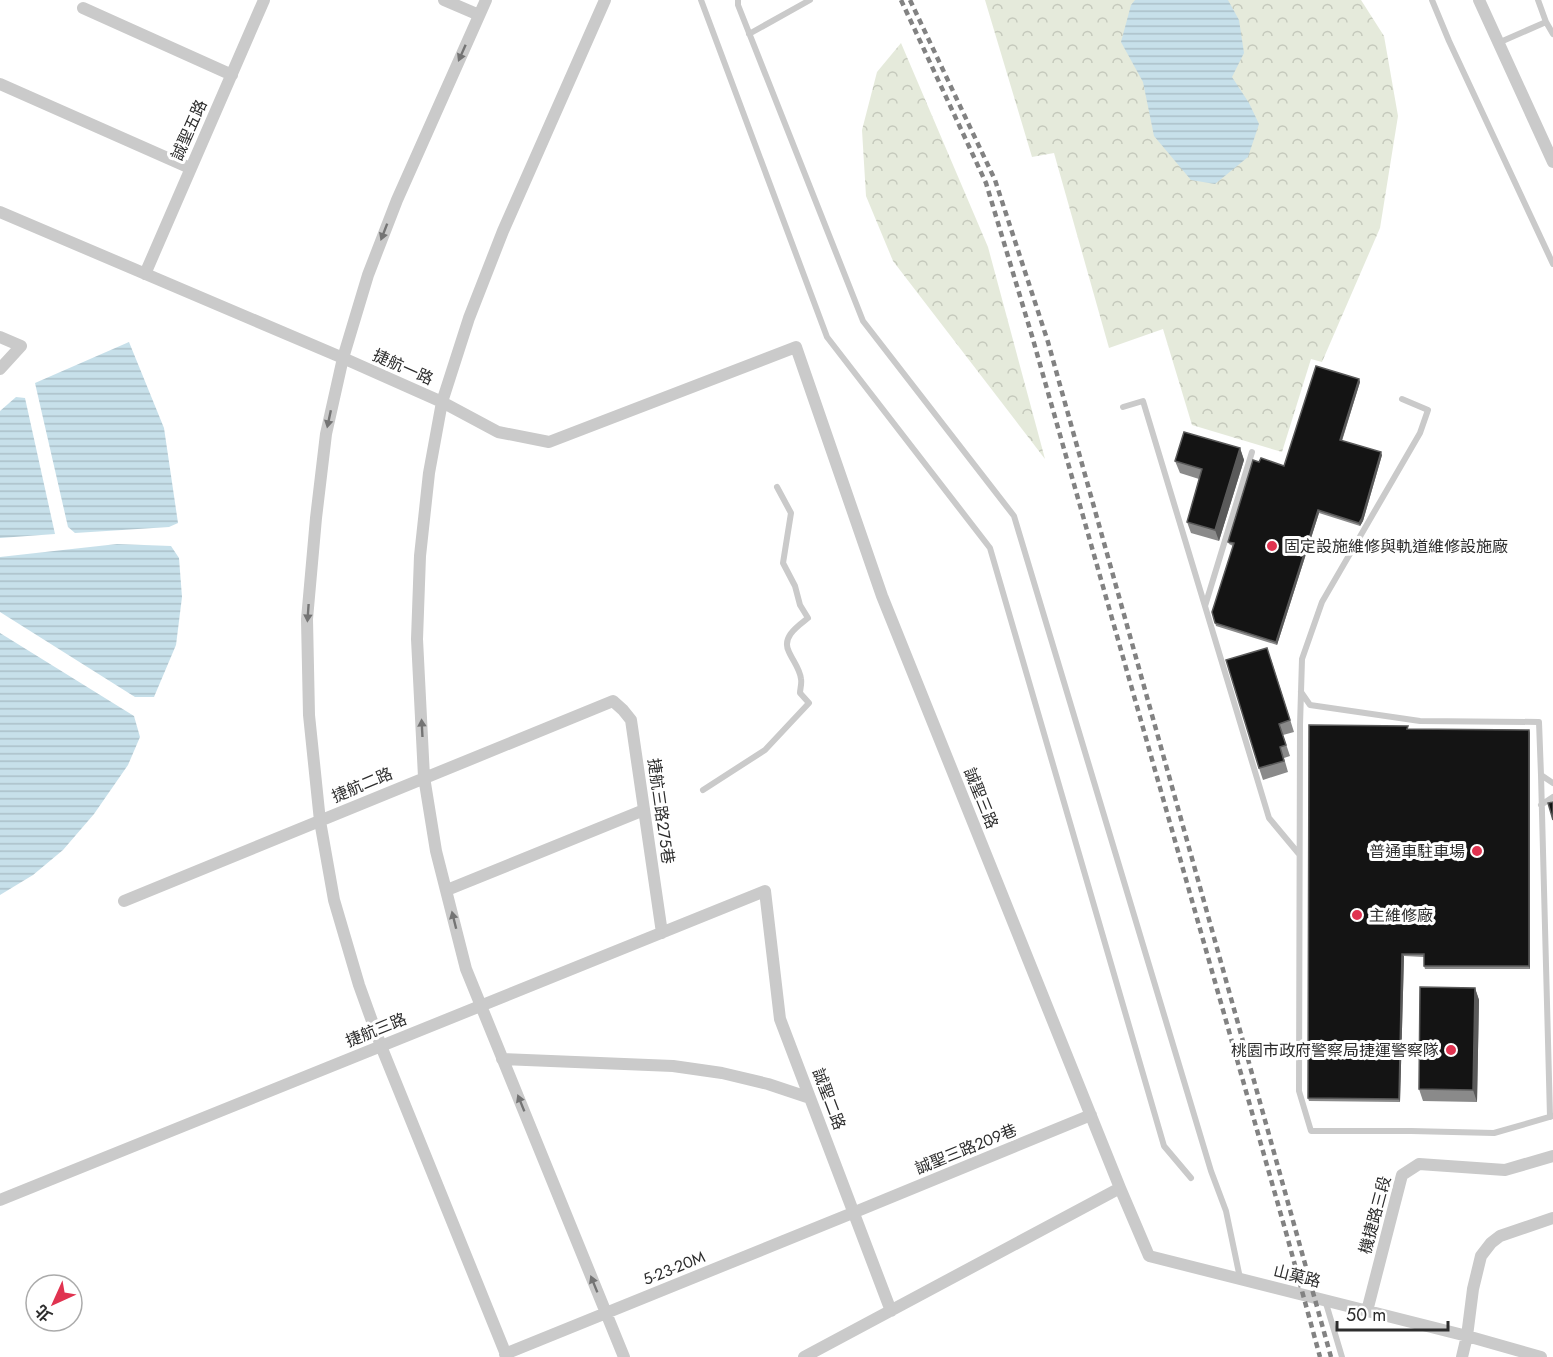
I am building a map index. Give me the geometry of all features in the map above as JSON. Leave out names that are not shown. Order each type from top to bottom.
[{"type":"street","name":"誠聖五路","points":[[145,274],[264,0]]},
{"type":"street","points":[[444,0],[479,15]]},
{"type":"street","points":[[486,0],[397,200],[368,275],[343,358],[326,434],[316,518],[308,619],[309,715],[320,821],[334,900],[359,986],[506,1355]]},
{"type":"street","points":[[605,0],[503,231],[469,318],[442,402],[429,472],[420,556],[417,639],[424,777],[436,851],[466,969],[624,1357]]},
{"type":"street","points":[[1479,0],[1553,162]]},
{"type":"street","points":[[83,8],[232,75]]},
{"type":"street","points":[[0,84],[190,168]]},
{"type":"street","name":"捷航一路","points":[[0,212],[343,358],[442,402],[498,432],[549,442],[796,347]]},
{"type":"street","points":[[0,337],[21,346],[0,369]]},
{"type":"street","name":"誠聖三路","points":[[796,347],[882,596],[1149,1256]]},
{"type":"street","name":"捷航二路","points":[[124,901],[613,701]]},
{"type":"street","name":"捷航三路275巷","points":[[613,701],[631,720],[662,933]]},
{"type":"street","points":[[447,891],[644,810]]},
{"type":"street","name":"捷航三路","points":[[0,1200],[765,891]]},
{"type":"street","name":"誠聖二路","points":[[765,891],[780,1019],[891,1311]]},
{"type":"street","points":[[502,1059],[673,1066],[722,1073],[768,1084],[810,1098]]},
{"type":"street","name":"誠聖三路209巷","points":[[855,1212],[1091,1115]]},
{"type":"street","name":"機捷路三段","points":[[1367,1311],[1402,1175],[1419,1164],[1505,1170],[1553,1156]]},
{"type":"street","points":[[804,1357],[1120,1188]]},
{"type":"street","name":"5-23-20M","points":[[506,1355],[855,1212]]},
{"type":"street","points":[[1462,1357],[1481,1256],[1500,1236],[1553,1218]]},
{"type":"street","name":"山菓路","points":[[1149,1256],[1467,1336],[1541,1357]]},
{"type":"lane","points":[[701,0],[827,337],[990,548],[1164,1146],[1191,1178]]},
{"type":"lane","points":[[738,0],[749,34],[863,321],[1014,516],[1211,1171],[1226,1211],[1240,1278]]},
{"type":"lane","points":[[749,34],[810,0]]},
{"type":"lane","points":[[1432,0],[1553,264]]},
{"type":"lane","points":[[1538,0],[1553,34]]},
{"type":"lane","points":[[1498,43],[1546,22]]},
{"type":"lane","points":[[1301,692],[1310,705],[1420,721],[1539,722],[1552,1117],[1494,1133],[1311,1131],[1299,1091],[1301,692],[1302,659],[1322,602],[1420,433],[1428,410],[1402,399]]},
{"type":"lane","points":[[1123,407],[1143,401],[1269,818],[1300,855]]},
{"type":"lane","points":[[1205,607],[1252,452]]},
{"type":"lane","points":[[703,790],[765,750],[809,703],[800,693],[801,678],[787,650],[788,638],[808,618],[800,605],[795,586],[783,563],[791,513],[777,487]]},
{"type":"lane","points":[[1541,775],[1553,783]]},
{"type":"lane","points":[[1541,805],[1553,797]]},
{"type":"lane","points":[[1326,1300],[1342,1357]]},
{"type":"green space","points":[[985,0],[1361,0],[1384,36],[1398,116],[1380,228],[1322,362],[1311,359],[1282,452],[1192,425],[1163,329],[1109,348],[1054,153],[1032,157]]},
{"type":"green space","points":[[901,43],[988,247],[1045,459],[893,261],[866,196],[862,130],[877,72]]},
{"type":"water","points":[[1135,0],[1228,0],[1239,20],[1244,53],[1232,77],[1259,124],[1248,157],[1215,184],[1191,180],[1154,136],[1143,82],[1121,42],[1131,5]]},
{"type":"water","points":[[129,342],[164,428],[178,523],[169,527],[75,533],[68,527],[35,383]]},
{"type":"water","points":[[16,397],[25,398],[55,534],[0,538],[0,411]]},
{"type":"water","points":[[117,544],[171,546],[179,558],[182,597],[176,645],[154,697],[135,697],[0,612],[0,557]]},
{"type":"water","points":[[0,633],[134,716],[140,737],[128,765],[94,814],[63,850],[33,875],[0,895]]},
{"type":"building","name":"固定設施維修與軌道維修設施廠","points":[[1316,366],[1359,379],[1340,440],[1381,452],[1359,523],[1318,510],[1276,642],[1215,623],[1212,612],[1234,543],[1228,542],[1253,460],[1259,462],[1261,458],[1284,466]]},
{"type":"building","points":[[1184,432],[1240,448],[1215,530],[1187,522],[1202,469],[1175,461]]},
{"type":"building","points":[[1267,648],[1290,720],[1279,724],[1286,745],[1280,747],[1284,761],[1259,768],[1226,660]]},
{"type":"building","points":[[1309,725],[1529,730],[1529,966],[1424,966],[1424,954],[1402,954],[1399,1099],[1308,1098]]},
{"type":"building","points":[[1553,802],[1553,820],[1548,803]]},
{"type":"building","name":"桃園市政府警察局捷運警察隊","points":[[1420,987],[1475,988],[1473,1090],[1419,1089]]},
{"type":"railway","points":[[901,0],[986,183],[1032,336],[1320,1357]]},
{"type":"railway","points":[[910,0],[995,180],[1048,342],[1331,1357]]},
{"type":"place","name":"固定設施維修與軌道維修設施廠","points":[[1272,546]]},
{"type":"place","name":"普通車駐車場","points":[[1477,851]]},
{"type":"place","name":"主維修廠","points":[[1357,915]]},
{"type":"place","name":"桃園市政府警察局捷運警察隊","points":[[1451,1050]]}]
